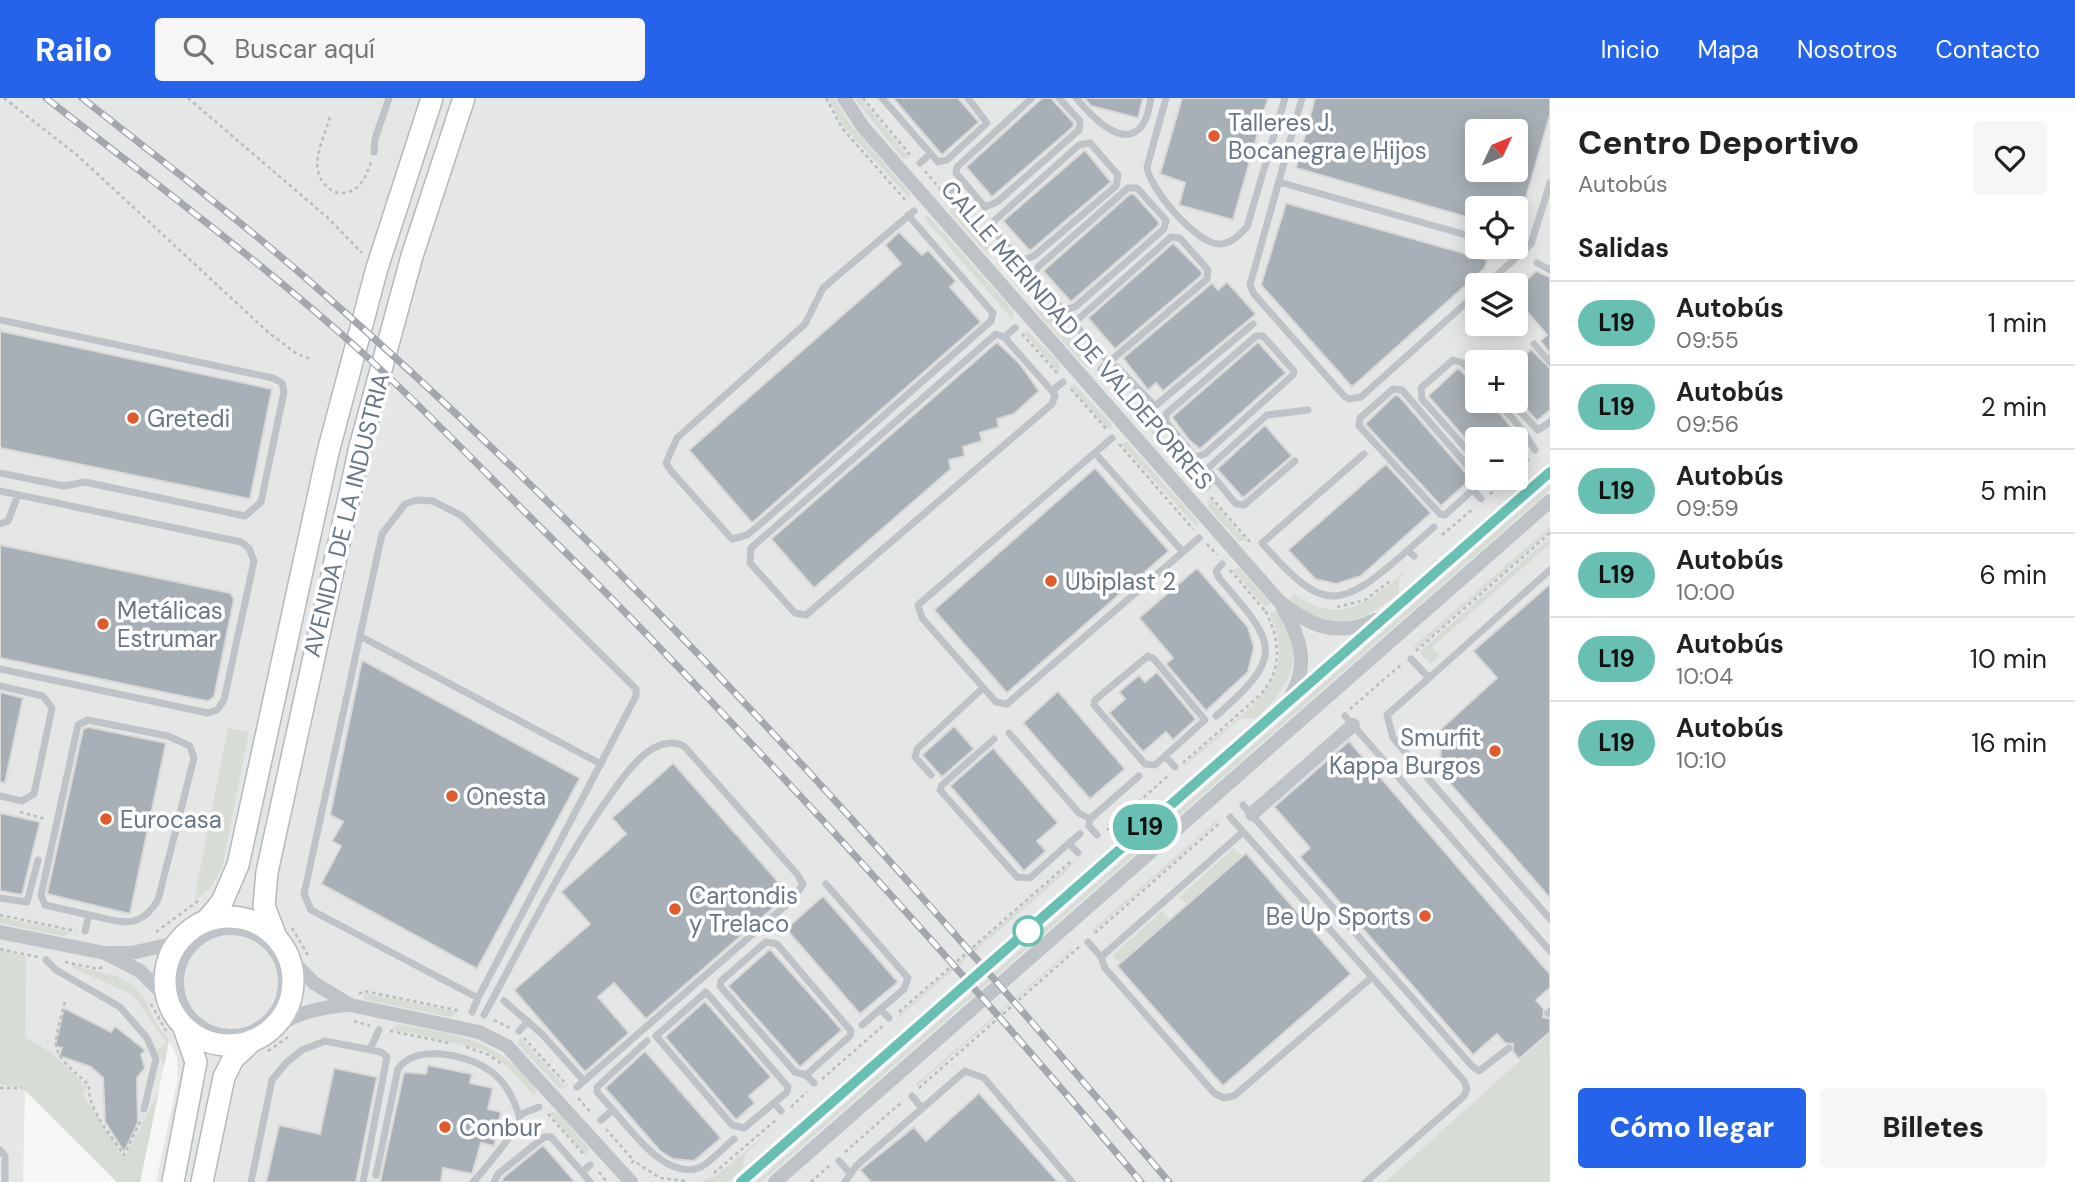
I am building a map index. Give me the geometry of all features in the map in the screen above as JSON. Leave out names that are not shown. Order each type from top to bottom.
[{"type":"main road","name":"AVENIDA DE LA INDUSTRIA","points":[[204,910],[222,902],[238,865],[307,539],[377,268],[432,98]]},
{"type":"main road","name":"AVENIDA DE LA INDUSTRIA","points":[[289,958],[281,927],[264,906],[267,873],[359,447],[401,294],[464,98]]},
{"type":"main road","points":[[173,1182],[196,1062],[158,997],[177,943],[204,910],[219,917],[244,918],[281,927]]},
{"type":"main road","points":[[202,1182],[224,1077],[233,1059],[281,1018],[291,995],[289,958]]},
{"type":"main road","points":[[178,1034],[193,1034],[216,1044],[253,1040]]},
{"type":"street","name":"CALLE MERINDAD DE VALDEPORRES","points":[[844,98],[863,127],[1279,601],[1296,629],[1302,654],[1298,682],[1288,701]]},
{"type":"street","points":[[741,1182],[1550,472]]},
{"type":"street","points":[[775,1182],[1550,501]]},
{"type":"street","name":"CALLE MERINDAD DE VALDEPORRES","points":[[1279,601],[1310,623],[1333,630],[1360,627],[1388,614]]},
{"type":"street","points":[[1248,810],[1347,718]]},
{"type":"street","points":[[225,930],[237,930],[260,938],[270,946],[277,957],[283,980],[279,1004],[270,1018],[249,1031],[233,1035],[209,1030],[195,1021],[183,1004],[178,980],[185,957],[201,938],[225,930]]},
{"type":"street","points":[[0,932],[140,971],[158,997]]},
{"type":"street","points":[[104,960],[177,943]]},
{"type":"street","points":[[289,958],[314,984],[349,998],[479,1032],[508,1046],[631,1182]]},
{"type":"street","points":[[273,1027],[298,1013],[349,998]]},
{"type":"lane","points":[[374,152],[375,139],[389,98]]},
{"type":"lane","points":[[882,98],[937,162],[947,160],[984,127],[986,119],[968,98]]},
{"type":"lane","points":[[1032,98],[961,162],[956,173],[985,207],[993,205],[1079,130],[1080,121],[1059,98]]},
{"type":"lane","points":[[1076,98],[1109,130],[1131,133],[1139,130],[1145,121],[1151,98]]},
{"type":"lane","points":[[1166,98],[1147,167],[1148,176],[1158,193],[1199,237],[1210,244],[1222,245],[1235,239],[1247,227],[1285,98]]},
{"type":"lane","points":[[1302,98],[1250,285],[1254,294],[1349,400],[1361,397],[1465,304]]},
{"type":"lane","points":[[1090,143],[1118,175],[1116,186],[1034,256],[1020,261],[1011,251],[993,230],[993,221],[1079,145],[1090,143]]},
{"type":"lane","points":[[920,163],[929,154]]},
{"type":"lane","points":[[1279,182],[1465,235]]},
{"type":"lane","points":[[949,196],[964,183]]},
{"type":"lane","points":[[1528,245],[1535,236],[1550,183]]},
{"type":"lane","points":[[1128,188],[1137,188],[1166,220],[1164,229],[1068,311],[1063,310],[1040,284],[1034,273],[1039,266],[1128,188]]},
{"type":"lane","points":[[912,212],[993,313],[991,321],[757,527],[747,535],[732,539],[671,471],[666,463],[668,454],[677,438],[805,324],[823,288],[912,212]]},
{"type":"lane","points":[[1101,369],[1207,279],[1208,270],[1180,238],[1171,237],[1076,321],[1076,326],[1109,362]]},
{"type":"lane","points":[[1003,258],[1011,251]]},
{"type":"lane","points":[[1499,273],[1514,259]]},
{"type":"lane","points":[[1537,264],[1550,270]]},
{"type":"lane","points":[[1032,291],[1040,284]]},
{"type":"lane","points":[[0,320],[273,377],[282,383],[284,392],[261,502],[245,516],[85,482],[64,486],[0,473]]},
{"type":"lane","points":[[1117,367],[1149,403],[1160,404],[1253,324]]},
{"type":"lane","points":[[1004,337],[1016,327]]},
{"type":"lane","points":[[998,334],[1004,337],[1052,391],[1055,395],[1052,404],[806,615],[795,613],[750,563],[751,548],[992,337],[998,334]]},
{"type":"lane","points":[[1256,336],[1263,336],[1294,371],[1293,375],[1205,454],[1195,457],[1190,451],[1166,422],[1166,414],[1256,336]]},
{"type":"lane","points":[[1534,344],[1550,362]]},
{"type":"lane","points":[[1465,365],[1453,360],[1421,388],[1420,393],[1422,399],[1465,447]]},
{"type":"lane","points":[[1052,391],[1063,382]]},
{"type":"lane","points":[[1465,463],[1402,390],[1393,389],[1358,421],[1440,514],[1445,515],[1473,490],[1481,499]]},
{"type":"lane","points":[[1139,412],[1149,403]]},
{"type":"lane","points":[[1295,461],[1244,505],[1236,504],[1214,480],[1208,466],[1259,420],[1277,412],[1308,410]]},
{"type":"lane","points":[[1507,413],[1520,427]]},
{"type":"lane","points":[[1522,413],[1538,430],[1550,422]]},
{"type":"lane","points":[[1112,438],[918,605],[922,618],[996,702],[1007,704],[1199,538]]},
{"type":"lane","points":[[1528,442],[1535,450]]},
{"type":"lane","points":[[1180,460],[1190,451]]},
{"type":"lane","points":[[1095,453],[1183,552]]},
{"type":"lane","points":[[1364,454],[1259,545],[1294,580],[1321,595],[1337,596],[1363,589],[1411,553],[1434,527]]},
{"type":"lane","points":[[1205,488],[1214,480]]},
{"type":"lane","points":[[0,491],[241,542],[249,548],[254,561],[224,700],[217,710],[208,713],[0,669]]},
{"type":"lane","points":[[0,524],[8,521],[18,495]]},
{"type":"lane","points":[[472,1012],[636,696],[632,682],[462,516],[448,507],[417,500],[405,504],[393,516],[382,534],[304,894],[311,910],[478,998]]},
{"type":"lane","points":[[1216,716],[1254,682],[1265,658],[1263,637],[1255,619],[1219,578],[1216,571],[1221,561]]},
{"type":"lane","points":[[1550,570],[1388,715],[1393,738],[1550,919]]},
{"type":"lane","points":[[360,636],[601,764]]},
{"type":"lane","points":[[1148,656],[1154,659],[1205,719],[1165,756],[1155,765],[1145,764],[1094,705],[1094,700],[1148,656]]},
{"type":"lane","points":[[1411,659],[1429,678]]},
{"type":"lane","points":[[0,686],[43,696],[52,708],[34,794],[22,801],[0,796]]},
{"type":"lane","points":[[931,775],[915,757],[917,749],[983,688]]},
{"type":"lane","points":[[1347,718],[1550,951]]},
{"type":"lane","points":[[88,720],[167,736],[190,746],[194,758],[158,900],[145,916],[135,922],[89,915],[45,905],[41,895],[78,725],[88,720]]},
{"type":"lane","points":[[1009,733],[1079,813],[1090,819]]},
{"type":"lane","points":[[994,739],[942,785],[940,790],[1017,877],[1030,878],[1080,834]]},
{"type":"lane","points":[[484,1015],[581,837],[612,792],[637,762],[655,748],[670,742],[684,746],[803,884],[793,899],[580,1084],[528,1021],[504,1001]]},
{"type":"lane","points":[[1165,756],[1175,767]]},
{"type":"lane","points":[[1097,835],[1089,826],[1090,819],[1139,776]]},
{"type":"lane","points":[[1248,810],[1472,1066],[1479,1071],[1486,1068],[1509,1048]]},
{"type":"lane","points":[[1229,816],[1464,1082],[1467,1089],[1464,1096],[1366,1182]]},
{"type":"lane","points":[[1101,957],[1243,832]]},
{"type":"lane","points":[[1069,844],[1077,853]]},
{"type":"lane","points":[[0,898],[27,902],[38,860]]},
{"type":"lane","points":[[826,884],[908,978],[904,989],[862,1025]]},
{"type":"lane","points":[[85,932],[89,915]]},
{"type":"lane","points":[[806,1075],[850,1036],[851,1031],[776,944],[766,942],[721,981],[720,986],[794,1072],[806,1075],[814,1083]]},
{"type":"lane","points":[[1088,942],[1101,957],[1105,968],[1214,1093],[1224,1098],[1234,1096],[1372,977]]},
{"type":"lane","points":[[46,960],[56,970],[120,1007],[147,1038],[156,1059],[144,1112]]},
{"type":"lane","points":[[702,994],[710,994],[787,1082],[787,1092],[774,1103],[749,1126],[740,1128],[732,1125],[657,1040],[657,1033],[702,994]]},
{"type":"lane","points":[[880,1009],[888,1018]]},
{"type":"lane","points":[[519,1031],[528,1021]]},
{"type":"lane","points":[[370,1049],[379,1030]]},
{"type":"lane","points":[[251,1182],[272,1080],[286,1063],[302,1050],[324,1041],[370,1049],[381,1052],[387,1058],[363,1182]]},
{"type":"lane","points":[[647,1041],[597,1087],[597,1093],[612,1110],[666,1167],[690,1170],[701,1168],[734,1139]]},
{"type":"lane","points":[[376,1175],[398,1069],[404,1060],[418,1054],[437,1053],[485,1067],[505,1087],[519,1115],[516,1129],[473,1182]]},
{"type":"lane","points":[[845,1182],[850,1173],[965,1071],[984,1078],[1072,1182]]},
{"type":"lane","points":[[912,1097],[922,1108]]},
{"type":"lane","points":[[774,1103],[781,1111]]},
{"type":"lane","points":[[519,1115],[540,1106]]},
{"type":"lane","points":[[601,1120],[612,1110]]},
{"type":"lane","points":[[494,1182],[498,1174],[544,1137],[551,1137],[590,1182]]},
{"type":"lane","points":[[0,1150],[5,1156],[5,1182]]},
{"type":"lane","points":[[839,1161],[850,1173]]},
{"type":"lane","points":[[582,1172],[590,1162]]},
{"type":"path","points":[[4,98],[78,156],[269,332],[297,354],[310,359]]},
{"type":"path","points":[[187,98],[328,218],[377,268]]},
{"type":"path","points":[[826,98],[842,128],[912,212]]},
{"type":"path","points":[[330,117],[316,166],[325,186],[342,194],[361,185],[374,152]]},
{"type":"path","points":[[1016,327],[1266,612]]},
{"type":"path","points":[[1347,718],[1550,533]]},
{"type":"path","points":[[12,810],[46,818],[44,828]]},
{"type":"path","points":[[811,1182],[1229,816]]},
{"type":"path","points":[[151,935],[204,910]]},
{"type":"path","points":[[0,915],[85,932]]},
{"type":"path","points":[[281,927],[312,963]]},
{"type":"path","points":[[104,960],[114,970]]},
{"type":"path","points":[[349,998],[359,993],[397,998]]},
{"type":"path","points":[[158,997],[156,1017],[178,1034]]},
{"type":"path","points":[[65,1002],[55,1050],[57,1056],[89,1085],[88,1096],[93,1107],[124,1155],[144,1112]]},
{"type":"path","points":[[0,1088],[22,1088]]},
{"type":"path","points":[[540,1106],[607,1182]]},
{"type":"shaded area","points":[[0,98],[1550,98],[1550,1033],[1385,1182],[156,1182],[178,1078],[177,1057],[169,1041],[140,1182],[117,1182],[25,1091],[23,1182],[0,1182]]},
{"type":"shaded area","points":[[827,98],[835,98],[849,123],[910,193],[910,199],[844,127]]},
{"type":"shaded area","points":[[854,98],[861,98],[909,158],[903,159]]},
{"type":"shaded area","points":[[952,204],[994,253],[988,255],[950,213]]},
{"type":"shaded area","points":[[928,216],[1013,310],[1013,320],[923,217]]},
{"type":"shaded area","points":[[1035,300],[1092,367],[1086,367],[1034,309]]},
{"type":"shaded area","points":[[1028,331],[1060,363],[1059,373],[1024,333]]},
{"type":"shaded area","points":[[1075,385],[1112,424],[1111,429],[1105,427],[1070,386]]},
{"type":"shaded area","points":[[1127,442],[1199,523],[1198,528],[1121,444]]},
{"type":"shaded area","points":[[1550,484],[1550,490],[761,1182],[756,1182]]},
{"type":"shaded area","points":[[1209,497],[1247,541],[1239,541],[1208,507]]},
{"type":"shaded area","points":[[1550,527],[1550,531],[1416,649],[1414,646]]},
{"type":"shaded area","points":[[1550,537],[1550,544],[1432,647],[1440,655],[1430,664],[1419,652]]},
{"type":"shaded area","points":[[1239,568],[1270,603],[1265,607],[1232,570]]},
{"type":"shaded area","points":[[1407,569],[1399,580],[1399,593],[1372,612],[1344,622],[1317,618],[1289,599],[1294,594],[1326,609],[1355,606],[1381,591]]},
{"type":"shaded area","points":[[1275,610],[1293,639],[1292,668],[1286,681],[1268,707],[1256,718],[1241,718],[1184,767],[1266,690],[1279,657],[1277,637],[1270,614]]},
{"type":"shaded area","points":[[228,728],[249,732],[222,868],[210,888],[194,901]]},
{"type":"shaded area","points":[[1218,822],[1093,932],[1092,930]]},
{"type":"shaded area","points":[[1234,848],[1243,857],[1187,905],[1179,897]]},
{"type":"shaded area","points":[[1076,859],[1066,872],[898,1018],[897,1016]]},
{"type":"shaded area","points":[[1162,911],[1170,920],[1120,963],[1113,955]]},
{"type":"shaded area","points":[[0,917],[72,932],[63,936],[0,923]]},
{"type":"shaded area","points":[[1074,948],[917,1086],[916,1084]]},
{"type":"shaded area","points":[[0,950],[26,956],[25,1037],[52,1053],[87,1086],[83,1094],[124,1158],[159,1091],[140,1182],[117,1182],[24,1089],[0,1084]]},
{"type":"shaded area","points":[[72,965],[116,976],[133,985],[169,1040],[164,1066],[157,1050],[166,1043],[133,995],[73,968]]},
{"type":"shaded area","points":[[364,993],[458,1012],[451,1017],[363,999]]},
{"type":"shaded area","points":[[398,1024],[465,1038],[495,1051],[531,1082],[535,1097],[507,1066],[484,1050],[391,1029]]},
{"type":"shaded area","points":[[1550,1033],[1550,1182],[1385,1182]]},
{"type":"shaded area","points":[[520,1037],[566,1088],[559,1088],[518,1044]]},
{"type":"shaded area","points":[[549,1113],[558,1113],[589,1149],[587,1157]]},
{"type":"shaded area","points":[[777,1125],[745,1154],[742,1169],[727,1182],[700,1182],[717,1175]]},
{"type":"building","points":[[893,98],[958,98],[979,122],[942,155]]},
{"type":"building","points":[[1042,98],[1051,98],[1074,123],[1073,127],[992,197],[966,167]]},
{"type":"building","points":[[1084,98],[1143,98],[1138,118],[1091,106]]},
{"type":"building","name":"Talleres J. Bocanegra e Hijos","points":[[1182,98],[1268,98],[1233,220],[1179,205],[1185,183],[1160,174]]},
{"type":"building","points":[[1315,98],[1550,98],[1550,115],[1526,196],[1465,196],[1465,217],[1296,168]]},
{"type":"building","points":[[1085,150],[1111,182],[1030,251],[1003,221]]},
{"type":"building","points":[[1130,194],[1134,194],[1159,222],[1158,226],[1071,302],[1043,271]]},
{"type":"building","points":[[1286,203],[1465,254],[1465,259],[1488,260],[1480,273],[1465,273],[1465,286],[1352,387],[1261,285]]},
{"type":"building","points":[[899,232],[922,255],[928,250],[956,281],[950,287],[981,322],[752,523],[689,450],[901,264],[885,245]]},
{"type":"building","points":[[1173,243],[1202,272],[1201,276],[1115,349],[1088,318]]},
{"type":"building","points":[[1536,271],[1550,277],[1550,353],[1540,341],[1547,335],[1528,313],[1528,278]]},
{"type":"building","points":[[1227,282],[1256,314],[1163,391],[1156,383],[1148,390],[1123,358],[1212,283],[1218,290]]},
{"type":"building","name":"Gretedi","points":[[0,331],[272,389],[250,499],[0,448]]},
{"type":"building","points":[[997,342],[1020,364],[1039,391],[1014,414],[997,419],[999,427],[980,433],[982,441],[963,447],[965,456],[949,460],[951,469],[814,588],[771,539]]},
{"type":"building","points":[[1258,342],[1286,373],[1200,449],[1189,440],[1172,417]]},
{"type":"building","points":[[1531,349],[1550,368],[1550,410],[1537,421],[1528,411],[1528,352]]},
{"type":"building","points":[[1458,368],[1465,375],[1465,413],[1500,413],[1511,427],[1465,427],[1465,438],[1428,396]]},
{"type":"building","points":[[1395,395],[1399,396],[1465,472],[1465,484],[1441,506],[1365,424]]},
{"type":"building","points":[[1265,425],[1292,456],[1243,498],[1217,469]]},
{"type":"building","points":[[1386,464],[1431,513],[1361,576],[1336,584],[1315,579],[1288,550]]},
{"type":"building","name":"Ubiplast 2","points":[[1095,468],[1169,551],[1007,693],[934,610]]},
{"type":"building","name":"Metálicas Estrumar","points":[[0,545],[230,593],[234,599],[214,697],[208,701],[191,698],[0,658]]},
{"type":"building","points":[[1197,568],[1248,627],[1254,647],[1248,672],[1206,711],[1166,664],[1173,658],[1139,618]]},
{"type":"building","name":"Smurfit Kappa Burgos","points":[[1550,584],[1550,898],[1440,772],[1441,729],[1497,678],[1473,651]]},
{"type":"building","name":"Onesta","points":[[362,660],[580,778],[477,969],[321,884],[341,846],[332,841],[343,822],[330,815]]},
{"type":"building","points":[[1157,672],[1196,719],[1173,740],[1166,732],[1143,752],[1109,713],[1125,699],[1119,692],[1139,675],[1145,682]]},
{"type":"building","points":[[1058,691],[1125,769],[1090,799],[1023,723]]},
{"type":"building","points":[[0,692],[23,698],[5,783],[0,782]]},
{"type":"building","points":[[954,726],[974,749],[942,777],[922,755]]},
{"type":"building","name":"Eurocasa","points":[[88,727],[166,743],[130,914],[47,894],[83,729]]},
{"type":"building","name":"Be Up Sports","points":[[1349,741],[1550,974],[1550,988],[1536,1000],[1544,1009],[1543,1017],[1550,1019],[1550,1032],[1519,1059],[1513,1052],[1513,1044],[1505,1043],[1497,1034],[1473,1055],[1300,857],[1310,848],[1274,807]]},
{"type":"building","points":[[993,748],[1058,823],[1037,841],[1046,851],[1024,871],[950,786]]},
{"type":"building","name":"Cartondis y Trelaco","points":[[673,763],[789,894],[646,1019],[614,983],[598,997],[629,1033],[585,1072],[514,990],[590,924],[561,892],[626,834],[612,818]]},
{"type":"building","points":[[0,813],[40,822],[22,895],[0,891]]},
{"type":"building","points":[[1246,853],[1351,974],[1223,1086],[1117,966]]},
{"type":"building","points":[[823,896],[898,982],[860,1014],[786,929]]},
{"type":"building","points":[[770,949],[842,1030],[800,1067],[728,986]]},
{"type":"building","points":[[705,1001],[771,1077],[749,1096],[755,1103],[736,1120],[665,1037]]},
{"type":"building","points":[[64,1008],[111,1032],[115,1026],[145,1050],[141,1055],[145,1068],[137,1078],[138,1123],[124,1152],[105,1122],[103,1078],[91,1067],[59,1056],[62,1048],[55,1046]]},
{"type":"building","points":[[645,1051],[721,1138],[694,1161],[673,1159],[660,1151],[605,1088]]},
{"type":"building","name":"Conbur","points":[[428,1065],[472,1074],[470,1083],[493,1088],[488,1109],[501,1112],[494,1146],[481,1143],[472,1174],[443,1168],[441,1182],[380,1182],[404,1072],[426,1074]]},
{"type":"building","points":[[334,1068],[377,1077],[356,1182],[266,1182],[279,1125],[320,1134]]},
{"type":"building","points":[[979,1093],[1058,1182],[871,1182],[860,1170],[914,1127],[926,1141]]},
{"type":"building","points":[[543,1145],[575,1182],[501,1182],[504,1177]]},
{"type":"railway","points":[[46,98],[288,289],[366,356],[450,436],[690,679],[844,843],[994,1011],[1141,1182]]},
{"type":"railway","points":[[82,98],[288,262],[431,390],[543,497],[652,606],[864,832],[1169,1182]]},
{"type":"bus line","name":"L19","points":[[741,1182],[1550,472]]},
{"type":"place","name":"Talleres J. Bocanegra e Hijos","points":[[1214,136]]},
{"type":"place","name":"Gretedi","points":[[133,418]]},
{"type":"place","name":"Ubiplast 2","points":[[1051,581]]},
{"type":"place","name":"Metálicas Estrumar","points":[[103,624]]},
{"type":"place","name":"Smurfit Kappa Burgos","points":[[1495,751]]},
{"type":"place","name":"Onesta","points":[[452,796]]},
{"type":"place","name":"Eurocasa","points":[[106,819]]},
{"type":"place","name":"Cartondis y Trelaco","points":[[675,909]]},
{"type":"place","name":"Be Up Sports","points":[[1425,916]]},
{"type":"place","name":"Conbur","points":[[445,1127]]}]
